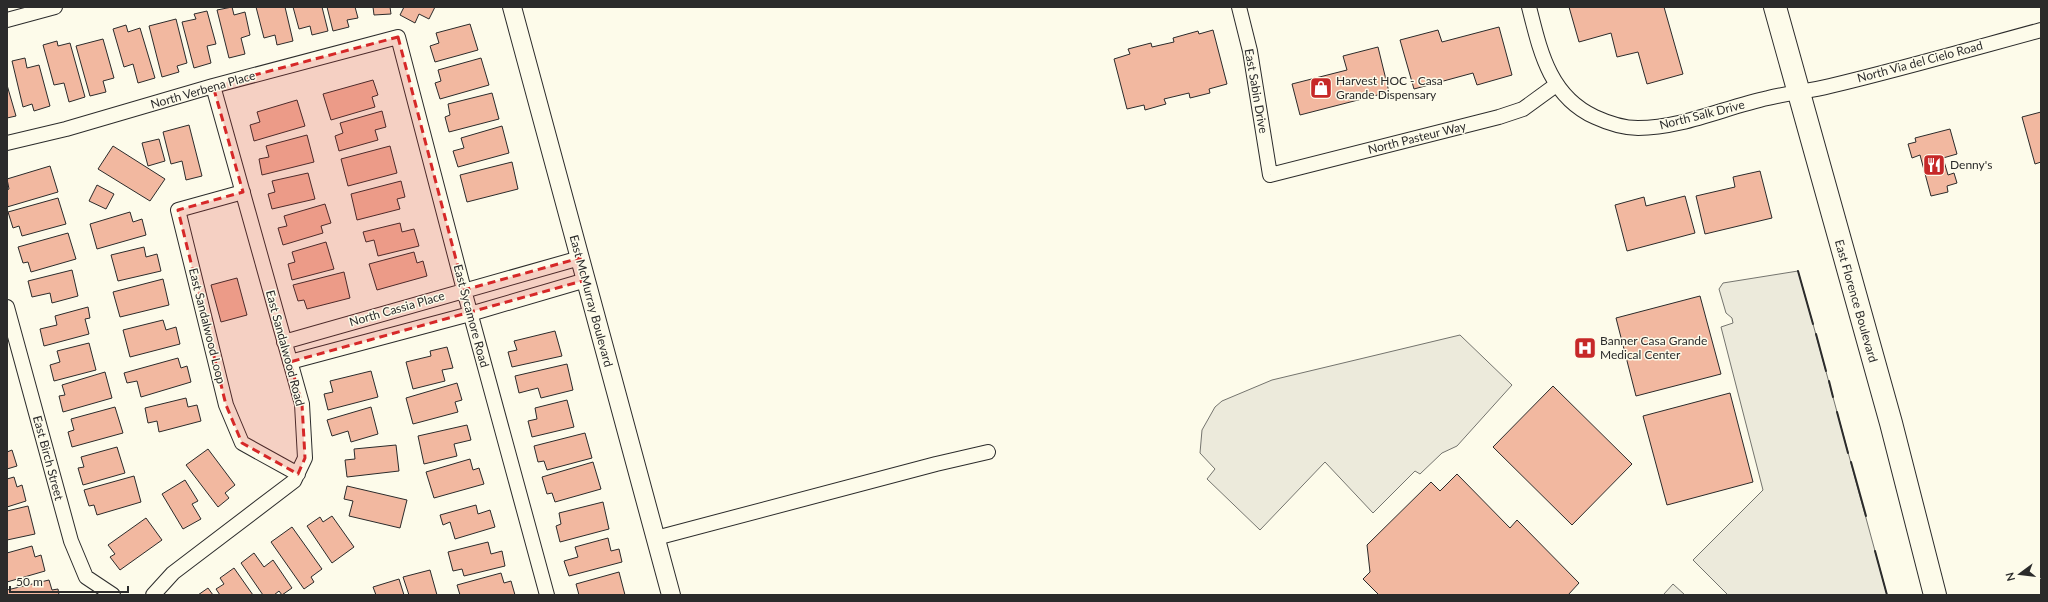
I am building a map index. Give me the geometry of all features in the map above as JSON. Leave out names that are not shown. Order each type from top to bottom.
[{"type":"main road","name":"East Florence Boulevard","points":[[1775,7],[1889,416],[1936,595]]},
{"type":"street","points":[[7,20],[55,7]]},
{"type":"street","name":"East McMurray Boulevard","points":[[512,7],[671,595]]},
{"type":"street","name":"East Sabin Drive","points":[[1239,7],[1250,51],[1270,175]]},
{"type":"street","name":"North Salk Drive","points":[[1530,7],[1541,54],[1556,85],[1574,102],[1593,116],[1616,125],[1638,128],[1665,125],[1768,98],[1798,93]]},
{"type":"street","name":"North Via del Cielo Road","points":[[1798,93],[2041,30]]},
{"type":"street","name":"North Verbena Place","points":[[7,143],[66,129],[213,86],[398,36]]},
{"type":"street","name":"East Sycamore Road","points":[[398,36],[470,314],[546,595]]},
{"type":"street","name":"North Pasteur Way","points":[[1270,175],[1499,117],[1523,108],[1556,85]]},
{"type":"street","name":"East Sandalwood Road","points":[[153,595],[173,572],[294,481],[305,458],[302,412],[290,362],[213,86]]},
{"type":"street","name":"East Sandalwood Loop","points":[[243,192],[178,210],[226,405],[242,443],[298,474]]},
{"type":"street","name":"North Cassia Place","points":[[284,342],[580,258]]},
{"type":"street","name":"North Cassia Place","points":[[290,362],[470,314],[586,280]]},
{"type":"street","name":"East Birch Street","points":[[7,306],[71,541],[86,577],[113,595]]},
{"type":"street","points":[[656,538],[936,464],[988,452]]},
{"type":"highlighted area","points":[[398,37],[464,290],[580,258],[586,280],[290,362],[302,404],[305,458],[298,474],[242,443],[226,405],[178,210],[243,192],[213,86]]},
{"type":"shaded area","points":[[1798,271],[1887,595],[1728,595],[1693,560],[1763,490],[1721,327],[1733,323],[1732,318],[1726,313],[1719,289],[1723,283]]},
{"type":"shaded area","points":[[1460,335],[1512,385],[1457,446],[1442,453],[1420,474],[1415,471],[1373,513],[1325,462],[1260,530],[1207,479],[1215,469],[1200,453],[1202,430],[1215,407],[1222,401],[1272,380]]},
{"type":"shaded area","points":[[1673,584],[1685,595],[1665,595],[1664,594]]},
{"type":"building","points":[[232,7],[234,15],[245,12],[250,35],[241,38],[245,54],[229,58],[217,10]]},
{"type":"building","points":[[256,7],[285,7],[293,41],[277,45],[275,35],[264,38]]},
{"type":"building","points":[[293,7],[322,7],[328,31],[312,35],[310,26],[299,29]]},
{"type":"building","points":[[327,7],[355,7],[358,18],[347,20],[349,27],[333,31]]},
{"type":"building","points":[[373,7],[390,7],[391,14],[374,15]]},
{"type":"building","points":[[404,7],[435,7],[429,19],[419,14],[415,23],[400,15]]},
{"type":"building","points":[[1569,7],[1664,7],[1683,74],[1647,84],[1638,52],[1617,57],[1611,33],[1579,42]]},
{"type":"building","points":[[207,11],[216,44],[207,46],[211,63],[194,68],[182,22],[196,19],[194,14]]},
{"type":"building","points":[[176,19],[187,63],[177,66],[179,72],[162,77],[149,26]]},
{"type":"building","points":[[470,24],[478,50],[435,62],[430,46],[439,43],[436,33]]},
{"type":"building","points":[[126,25],[128,32],[140,28],[155,78],[138,83],[133,64],[124,67],[113,29]]},
{"type":"building","points":[[1499,27],[1512,75],[1477,85],[1473,73],[1414,89],[1400,40],[1438,30],[1442,42]]},
{"type":"building","points":[[1213,30],[1227,84],[1209,89],[1210,93],[1190,98],[1189,93],[1164,99],[1166,104],[1145,110],[1144,105],[1127,109],[1114,59],[1130,54],[1128,49],[1151,43],[1152,47],[1174,42],[1173,38],[1198,31],[1199,34]]},
{"type":"building","points":[[103,39],[114,78],[103,81],[106,92],[90,96],[76,46]]},
{"type":"building","points":[[57,41],[58,46],[70,43],[85,97],[69,102],[64,83],[54,85],[43,45]]},
{"type":"building","points":[[1378,47],[1389,92],[1300,115],[1292,84],[1347,70],[1343,56]]},
{"type":"building","points":[[25,58],[27,68],[39,65],[50,106],[34,111],[32,104],[23,107],[12,61]]},
{"type":"building","points":[[481,58],[489,85],[440,99],[435,83],[441,81],[438,70]]},
{"type":"building","points":[[373,80],[378,95],[372,97],[375,107],[331,120],[323,94]]},
{"type":"building","points":[[7,85],[16,116],[7,118]]},
{"type":"building","points":[[492,93],[499,119],[449,132],[445,117],[450,115],[448,104]]},
{"type":"building","points":[[297,100],[305,126],[254,141],[250,125],[260,122],[257,112]]},
{"type":"building","points":[[382,111],[386,127],[375,130],[378,140],[339,151],[335,136],[343,133],[340,123]]},
{"type":"building","points":[[2041,112],[2041,162],[2035,164],[2022,117]]},
{"type":"building","points":[[189,125],[202,176],[186,180],[182,161],[171,164],[163,132]]},
{"type":"building","points":[[502,126],[509,153],[458,167],[453,151],[464,148],[461,138]]},
{"type":"building","name":"Denny's","points":[[1950,129],[1957,154],[1943,158],[1948,175],[1954,173],[1957,183],[1947,186],[1948,192],[1931,196],[1920,155],[1912,158],[1908,144],[1916,142],[1915,138]]},
{"type":"building","points":[[307,135],[314,162],[262,175],[259,159],[269,157],[266,146]]},
{"type":"building","points":[[159,139],[165,161],[148,166],[142,143]]},
{"type":"building","points":[[113,146],[165,179],[150,201],[98,169]]},
{"type":"building","points":[[390,146],[397,173],[348,186],[341,159]]},
{"type":"building","points":[[512,162],[518,189],[467,202],[460,175]]},
{"type":"building","points":[[50,166],[58,192],[7,207],[7,190],[9,189],[7,179]]},
{"type":"building","points":[[1760,171],[1772,218],[1705,234],[1696,196],[1735,187],[1733,177]]},
{"type":"building","points":[[308,173],[315,199],[272,209],[268,194],[275,192],[272,181]]},
{"type":"building","points":[[401,181],[405,197],[397,199],[400,209],[357,220],[351,194]]},
{"type":"building","points":[[97,185],[114,194],[106,209],[89,201]]},
{"type":"building","points":[[1685,196],[1695,233],[1627,251],[1615,205],[1644,197],[1646,206]]},
{"type":"building","points":[[58,198],[66,224],[22,236],[19,226],[13,228],[8,212]]},
{"type":"building","points":[[325,204],[331,223],[321,226],[323,233],[283,245],[278,228],[287,226],[284,216]]},
{"type":"building","points":[[130,212],[133,222],[142,219],[146,235],[97,249],[90,224]]},
{"type":"building","points":[[400,223],[402,232],[414,229],[419,246],[378,256],[374,240],[366,242],[363,232]]},
{"type":"building","points":[[68,233],[76,259],[31,272],[28,262],[23,263],[18,247]]},
{"type":"building","points":[[326,242],[334,269],[292,280],[288,264],[295,262],[292,252]]},
{"type":"building","points":[[144,247],[146,257],[157,254],[161,271],[118,281],[111,255]]},
{"type":"building","points":[[414,252],[417,263],[423,261],[427,276],[377,290],[369,264]]},
{"type":"building","points":[[72,270],[78,296],[52,303],[50,293],[32,297],[28,281]]},
{"type":"building","points":[[344,272],[350,298],[307,309],[304,300],[298,301],[293,285]]},
{"type":"building","points":[[237,278],[247,315],[221,322],[211,285]]},
{"type":"building","points":[[163,279],[169,305],[120,317],[113,292]]},
{"type":"building","points":[[1700,296],[1721,374],[1636,396],[1616,318]]},
{"type":"building","points":[[88,307],[90,318],[85,319],[89,334],[44,346],[40,329],[57,325],[55,316]]},
{"type":"building","points":[[163,320],[166,330],[176,327],[180,344],[130,357],[123,330]]},
{"type":"building","points":[[555,331],[562,356],[512,367],[508,352],[517,350],[514,341]]},
{"type":"building","points":[[89,343],[96,370],[54,381],[50,365],[60,362],[57,351]]},
{"type":"building","points":[[447,347],[453,368],[442,370],[445,381],[413,389],[406,362],[431,356],[430,351]]},
{"type":"building","points":[[178,358],[181,368],[187,366],[191,382],[141,397],[137,381],[127,383],[124,373]]},
{"type":"building","points":[[567,364],[573,390],[541,398],[538,388],[519,393],[515,376]]},
{"type":"building","points":[[371,371],[378,397],[328,410],[324,394],[333,392],[330,381]]},
{"type":"building","points":[[105,372],[112,398],[63,412],[59,396],[65,395],[62,385]]},
{"type":"building","points":[[457,383],[462,400],[455,402],[458,412],[413,424],[406,398]]},
{"type":"building","points":[[1553,386],[1632,464],[1572,525],[1493,447]]},
{"type":"building","points":[[1730,393],[1753,482],[1667,505],[1643,416]]},
{"type":"building","points":[[186,398],[188,407],[197,405],[201,421],[159,432],[157,421],[148,423],[145,408]]},
{"type":"building","points":[[567,400],[574,427],[532,437],[528,421],[537,419],[535,408]]},
{"type":"building","points":[[115,407],[123,433],[72,447],[68,432],[74,430],[71,419]]},
{"type":"building","points":[[371,407],[378,434],[351,442],[348,431],[332,436],[327,420]]},
{"type":"building","points":[[467,425],[471,440],[454,444],[457,456],[424,464],[418,436]]},
{"type":"building","points":[[585,433],[592,458],[547,470],[544,461],[538,462],[534,446]]},
{"type":"building","points":[[396,445],[399,471],[347,477],[345,460],[355,459],[354,449]]},
{"type":"building","points":[[117,447],[125,473],[83,485],[78,468],[84,467],[81,457]]},
{"type":"building","points":[[208,449],[235,485],[225,493],[229,498],[218,507],[186,465]]},
{"type":"building","points":[[12,450],[17,466],[7,469],[7,452]]},
{"type":"building","points":[[470,459],[473,470],[479,468],[484,484],[434,498],[426,472]]},
{"type":"building","points":[[593,462],[601,489],[555,502],[552,493],[547,494],[542,477]]},
{"type":"building","points":[[1457,474],[1510,528],[1517,520],[1579,583],[1568,595],[1379,595],[1363,579],[1370,572],[1367,545],[1431,482],[1440,491]]},
{"type":"building","points":[[134,476],[141,502],[97,515],[94,505],[89,506],[84,490]]},
{"type":"building","points":[[14,477],[17,487],[22,485],[26,501],[7,507],[7,479]]},
{"type":"building","points":[[185,480],[198,501],[192,504],[201,519],[183,529],[162,494]]},
{"type":"building","points":[[347,486],[407,500],[400,528],[349,516],[353,501],[344,499]]},
{"type":"building","points":[[603,502],[609,529],[560,542],[556,526],[561,524],[559,513]]},
{"type":"building","points":[[476,505],[478,514],[490,510],[495,527],[455,539],[450,522],[443,525],[440,515]]},
{"type":"building","points":[[28,506],[35,534],[7,540],[7,511]]},
{"type":"building","points":[[332,516],[354,547],[332,563],[307,526],[320,517],[323,522]]},
{"type":"building","points":[[146,518],[162,540],[120,570],[110,557],[115,554],[108,545]]},
{"type":"building","points":[[292,527],[322,569],[311,577],[314,582],[304,589],[271,542]]},
{"type":"building","points":[[608,538],[611,551],[619,549],[622,562],[569,576],[564,561],[578,557],[575,547]]},
{"type":"building","points":[[488,542],[491,554],[502,551],[505,566],[464,576],[462,569],[453,571],[448,552]]},
{"type":"building","points":[[32,546],[35,557],[41,555],[45,571],[7,582],[7,553]]},
{"type":"building","points":[[254,553],[264,567],[273,560],[292,588],[282,595],[279,591],[274,595],[263,595],[241,563]]},
{"type":"building","points":[[234,568],[253,595],[220,595],[216,589],[224,584],[220,578]]},
{"type":"building","points":[[430,570],[437,595],[409,595],[403,577]]},
{"type":"building","points":[[619,572],[625,595],[579,595],[576,584]]},
{"type":"building","points":[[501,573],[504,583],[511,581],[515,595],[460,595],[457,585]]},
{"type":"building","points":[[399,579],[404,595],[376,595],[373,587]]},
{"type":"building","points":[[49,580],[52,590],[58,589],[59,595],[7,595],[7,590]]},
{"type":"building","points":[[208,588],[213,595],[198,595]]},
{"type":"wall","points":[[1798,271],[1813,324]]},
{"type":"wall","points":[[1816,334],[1826,371]]},
{"type":"wall","points":[[1829,381],[1833,397]]},
{"type":"wall","points":[[1837,412],[1848,453]]},
{"type":"wall","points":[[1851,462],[1866,516]]},
{"type":"wall","points":[[1875,551],[1887,595]]},
{"type":"place","name":"Harvest HOC - Casa Grande Dispensary","points":[[1321,88]]},
{"type":"place","name":"Denny's","points":[[1934,165]]},
{"type":"place","name":"Banner Casa Grande Medical Center","points":[[1585,348]]}]
